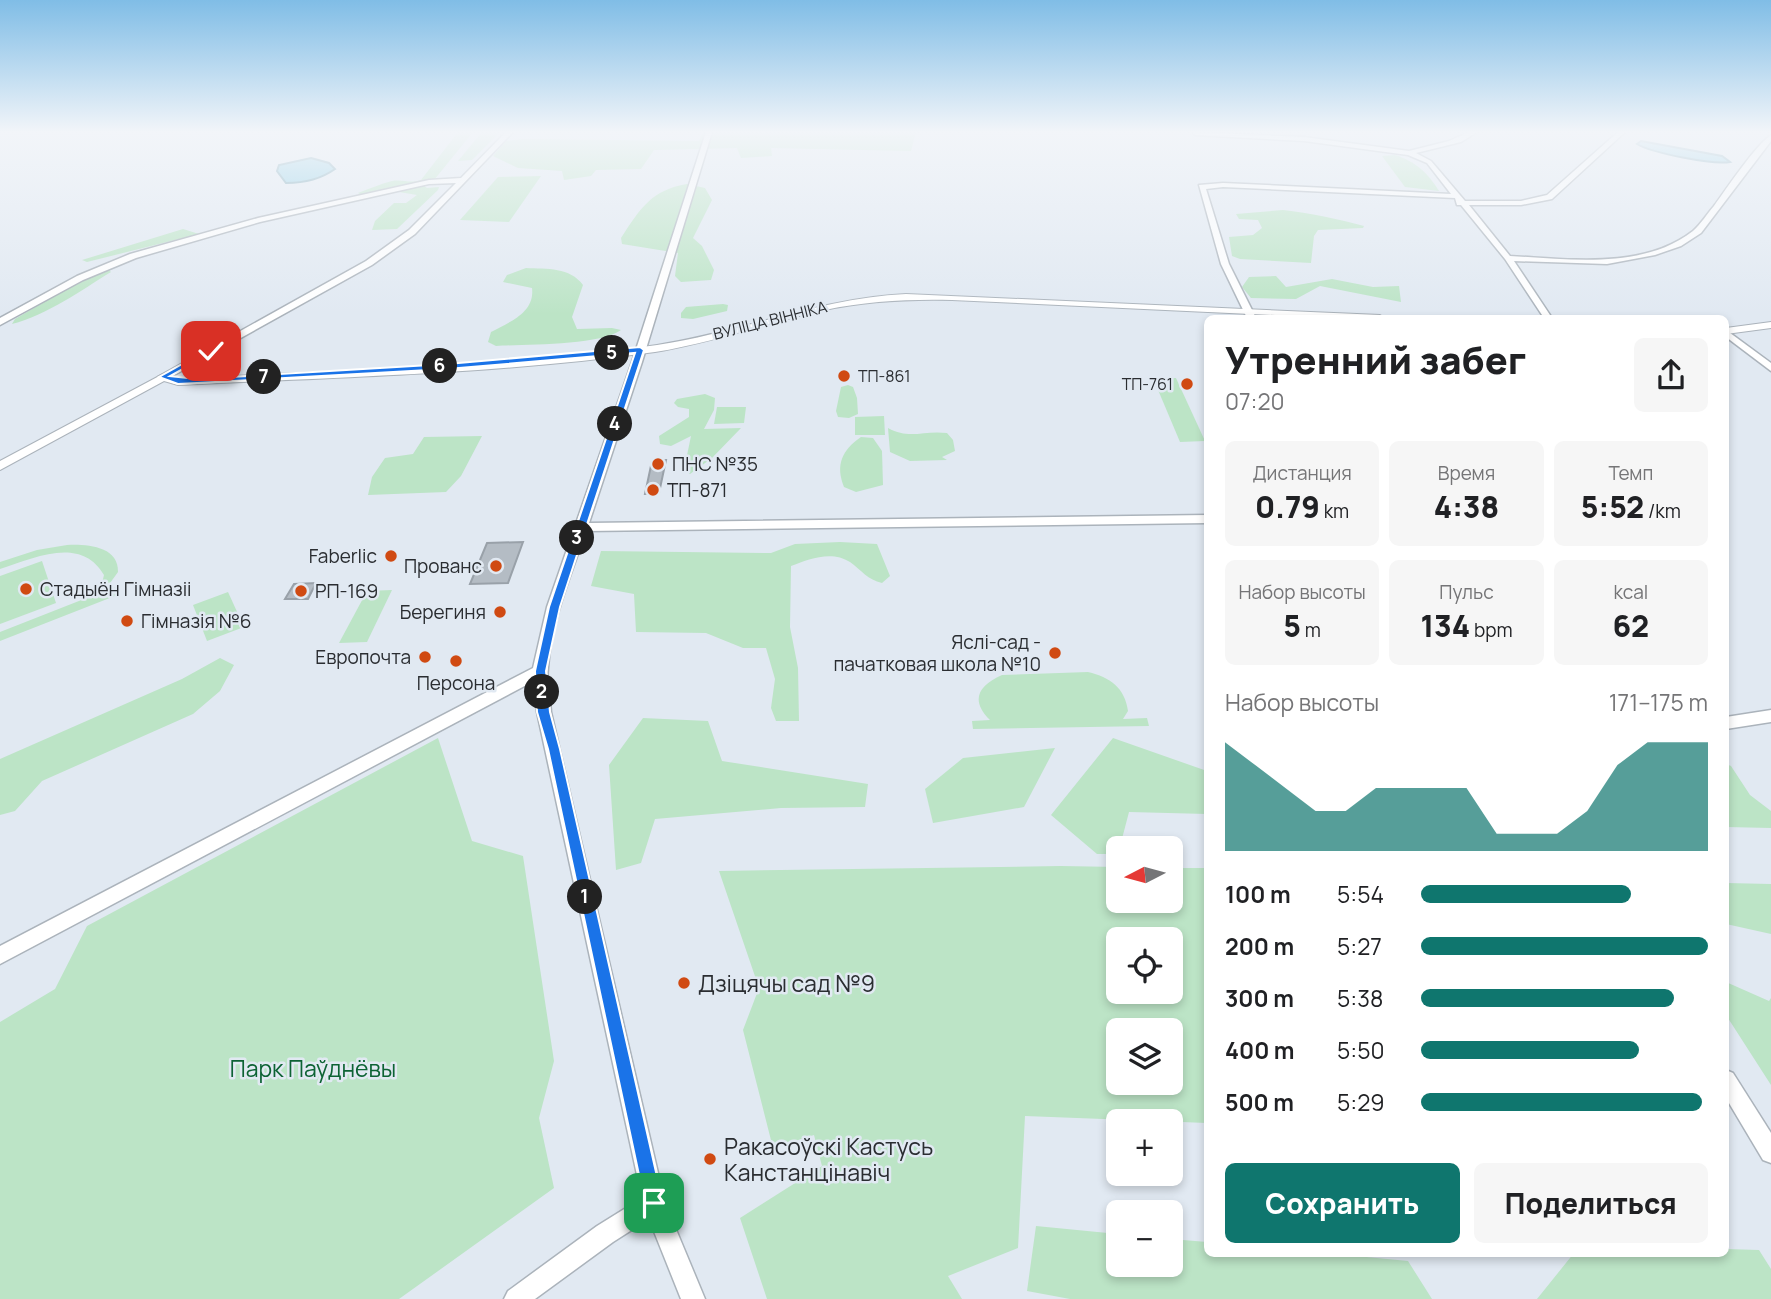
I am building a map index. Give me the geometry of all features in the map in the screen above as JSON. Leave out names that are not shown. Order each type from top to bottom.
[{"type":"street","points":[[0,322],[80,278],[133,256],[258,220],[381,193]]},
{"type":"street","points":[[0,466],[369,263],[412,232],[451,193]]},
{"type":"street","points":[[690,193],[554,607],[540,671],[544,712],[654,1203],[693,1299]]},
{"type":"street","points":[[1204,193],[1225,264],[1248,314]]},
{"type":"street","points":[[1350,193],[1521,204],[1549,197],[1554,193]]},
{"type":"street","points":[[1452,193],[1508,258],[1546,315]]},
{"type":"street","points":[[1508,258],[1615,260],[1675,247],[1698,231],[1727,193]]},
{"type":"street","name":"ВУЛІЦА ВІННІКА","points":[[163,377],[178,382],[197,381],[460,365],[640,350],[682,343],[830,305],[883,298],[934,298],[1281,315]]},
{"type":"street","points":[[1729,332],[1771,325]]},
{"type":"street","points":[[1729,334],[1771,368]]},
{"type":"street","points":[[580,527],[1204,519]]},
{"type":"street","points":[[0,955],[540,671]]},
{"type":"street","points":[[1729,723],[1771,716]]},
{"type":"street","points":[[1729,1085],[1771,1152]]},
{"type":"street","points":[[516,1299],[578,1252],[654,1203]]},
{"type":"green space","points":[[359,193],[377,193],[363,196]]},
{"type":"green space","points":[[403,193],[435,193],[397,229],[372,230],[375,221],[394,203],[406,203],[417,195]]},
{"type":"green space","points":[[484,193],[529,193],[509,222],[460,220]]},
{"type":"green space","points":[[661,193],[708,193],[712,200],[693,238],[702,246],[714,270],[711,280],[681,282],[675,276],[678,253],[622,244],[621,238],[634,218]]},
{"type":"green space","points":[[1283,210],[1364,226],[1318,230],[1314,236],[1311,263],[1240,259],[1232,256],[1229,237],[1253,235],[1262,228],[1258,220],[1239,219],[1236,214]]},
{"type":"green space","points":[[183,229],[199,234],[87,262],[82,260]]},
{"type":"green space","points":[[526,268],[565,272],[578,279],[583,285],[572,317],[577,329],[621,330],[579,342],[496,346],[488,342],[491,332],[519,316],[529,304],[532,288],[503,282],[507,275]]},
{"type":"green space","points":[[108,269],[111,272],[63,302],[12,324],[15,319],[89,276]]},
{"type":"green space","points":[[1276,276],[1286,287],[1332,279],[1373,287],[1399,286],[1401,302],[1320,286],[1296,299],[1251,298],[1242,287],[1249,277]]},
{"type":"green space","points":[[728,305],[727,311],[693,319],[681,318],[686,307]]},
{"type":"green space","points":[[1153,378],[1176,378],[1204,439],[1204,441],[1180,442]]},
{"type":"green space","points":[[841,387],[853,387],[857,398],[858,414],[849,418],[838,417],[836,411]]},
{"type":"green space","points":[[705,394],[715,398],[714,410],[704,429],[741,428],[712,458],[690,474],[684,470],[691,436],[671,446],[660,444],[659,436],[689,417],[689,409],[678,407],[674,403],[677,399]]},
{"type":"green space","points":[[717,407],[746,407],[744,423],[714,424]]},
{"type":"green space","points":[[884,416],[885,435],[855,435],[855,417]]},
{"type":"green space","points":[[888,428],[910,434],[947,433],[953,440],[955,451],[942,457],[947,460],[910,461],[890,452]]},
{"type":"green space","points":[[482,436],[461,476],[446,492],[368,495],[372,477],[385,458],[413,454],[424,437]]},
{"type":"green space","points":[[861,437],[873,438],[882,451],[883,485],[856,492],[844,487],[840,465],[849,447]]},
{"type":"green space","points":[[795,544],[877,544],[890,576],[882,583],[877,582],[843,558],[828,556],[812,558],[791,566],[790,627],[798,668],[799,721],[776,721],[771,708],[775,679],[766,648],[743,648],[706,633],[636,632],[634,594],[591,586],[601,551],[771,553]]},
{"type":"green space","points":[[67,545],[100,548],[113,557],[118,572],[105,590],[118,586],[120,594],[0,641],[0,632],[84,599],[102,583],[104,575],[94,563],[83,556],[70,553],[42,556],[0,569],[0,562],[37,550]]},
{"type":"green space","name":"Стадыён Гімназіі","points":[[42,561],[56,603],[0,624],[0,576]]},
{"type":"green space","points":[[392,590],[367,642],[339,643],[367,591]]},
{"type":"green space","points":[[228,592],[244,627],[207,641],[193,605]]},
{"type":"green space","points":[[220,658],[234,665],[220,691],[193,714],[42,781],[15,811],[0,815],[0,759],[182,679]]},
{"type":"green space","points":[[1088,672],[1110,680],[1120,690],[1128,711],[1123,719],[1147,718],[1149,726],[973,729],[972,721],[990,720],[980,706],[982,689],[1002,675]]},
{"type":"green space","points":[[643,718],[708,721],[722,761],[868,784],[865,807],[781,808],[655,819],[641,863],[616,870],[609,765]]},
{"type":"green space","name":"Парк Паўднёвы","points":[[438,738],[472,841],[523,856],[554,1061],[539,1118],[554,1188],[399,1299],[0,1299],[0,1022],[55,989],[87,926]]},
{"type":"green space","points":[[1113,738],[1204,770],[1204,814],[1129,812],[1123,836],[1106,836],[1106,854],[1097,854],[1051,815]]},
{"type":"green space","points":[[1055,748],[1024,807],[933,823],[925,789],[963,758]]},
{"type":"green space","points":[[1729,765],[1750,795],[1771,811],[1771,828],[1729,827]]},
{"type":"green space","points":[[1106,867],[1106,914],[1183,914],[1183,868],[1204,868],[1204,1123],[1183,1122],[1183,1109],[1106,1109],[1106,1119],[1025,1116],[1018,1248],[948,1276],[962,1299],[767,1299],[740,1218],[822,1166],[814,1135],[773,1148],[743,1030],[759,988],[719,871]]},
{"type":"green space","points":[[1729,883],[1771,884],[1771,934],[1729,925]]},
{"type":"green space","points":[[1729,983],[1769,1001],[1771,998],[1771,1085],[1729,1020]]},
{"type":"green space","points":[[1036,1226],[1106,1233],[1106,1277],[1183,1277],[1183,1240],[1204,1242],[1204,1257],[1366,1257],[1408,1261],[1432,1299],[1070,1299],[1027,1291]]},
{"type":"green space","points":[[1729,1249],[1759,1250],[1771,1269],[1771,1299],[1537,1299],[1571,1257],[1729,1257]]},
{"type":"building","points":[[666,460],[659,493],[645,494],[652,461]]},
{"type":"building","name":"Прованс","points":[[523,542],[508,583],[470,584],[487,543]]},
{"type":"building","name":"РП-169","points":[[316,583],[308,599],[285,599],[294,584]]},
{"type":"place","name":"ТП-861","points":[[844,376]]},
{"type":"place","name":"ТП-761","points":[[1187,384]]},
{"type":"place","name":"ПНС №35","points":[[658,464]]},
{"type":"place","name":"ТП-871","points":[[653,490]]},
{"type":"place","name":"Faberlic","points":[[391,556]]},
{"type":"place","name":"Прованс","points":[[496,566]]},
{"type":"place","name":"Стадыён Гімназіі","points":[[26,589]]},
{"type":"place","name":"РП-169","points":[[301,591]]},
{"type":"place","name":"Берегиня","points":[[500,612]]},
{"type":"place","name":"Гімназія №6","points":[[127,621]]},
{"type":"place","name":"Яслі-сад - пачатковая школа №10","points":[[1055,653]]},
{"type":"place","name":"Европочта","points":[[425,657]]},
{"type":"place","name":"Персона","points":[[456,661]]},
{"type":"place","name":"Дзіцячы сад №9","points":[[684,983]]},
{"type":"place","name":"Ракасоўскі Кастусь Канстанцінавіч","points":[[710,1159]]},
{"type":"route","points":[[211,351],[163,377],[178,382],[197,381],[447,366],[640,350],[554,607],[540,671],[544,712],[654,1203]]}]
